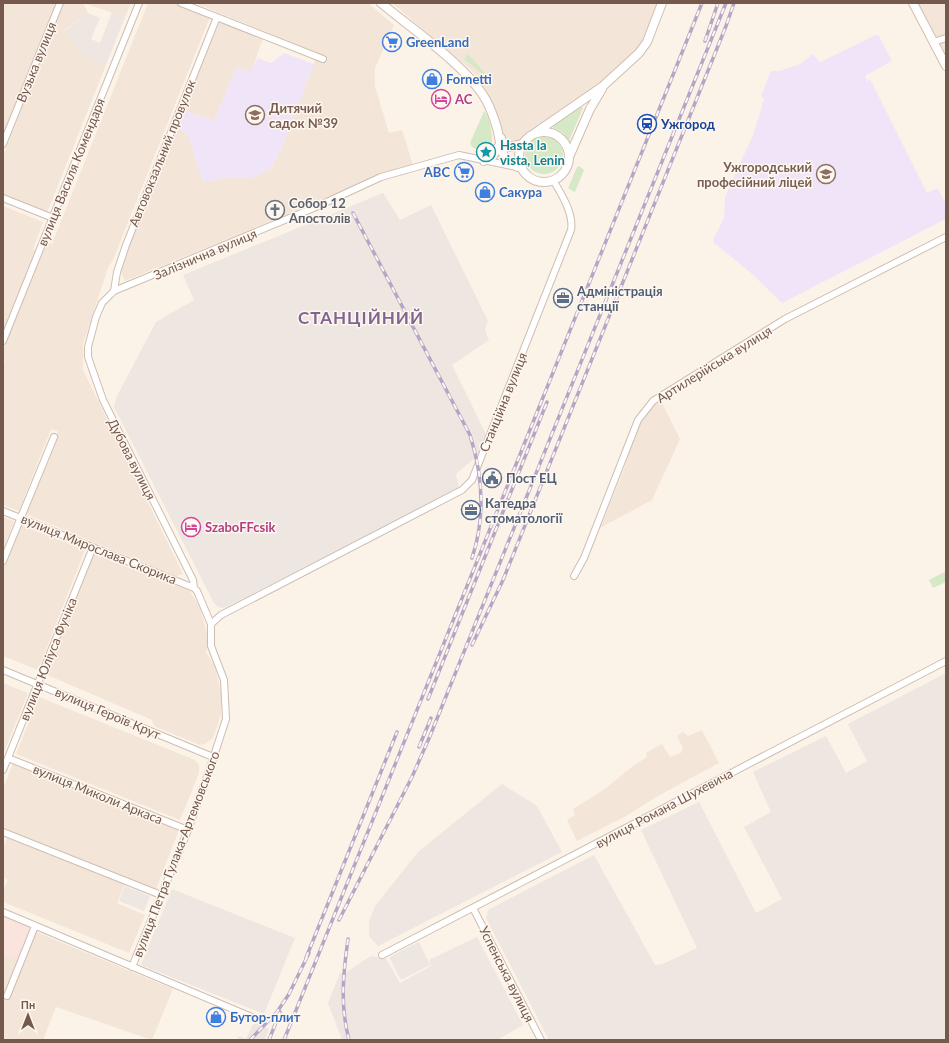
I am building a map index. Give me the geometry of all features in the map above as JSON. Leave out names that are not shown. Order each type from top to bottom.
[{"type":"main road","points":[[381,3],[446,56],[474,82],[486,101],[503,144],[507,147],[514,147],[523,144],[535,133],[604,86],[643,49],[662,3]]},
{"type":"main road","points":[[913,3],[946,66]]},
{"type":"main road","points":[[523,144],[519,159],[522,168],[528,176],[537,180],[554,180],[563,173],[590,109],[604,86]]},
{"type":"main road","points":[[535,133],[549,132],[555,134],[565,144],[569,157]]},
{"type":"main road","points":[[498,134],[504,156],[512,166]]},
{"type":"main road","points":[[484,161],[493,156],[500,144]]},
{"type":"main road","name":"Залізнична вулиця","points":[[512,166],[522,168]]},
{"type":"street","name":"Вузька вулиця","points":[[3,144],[60,3]]},
{"type":"street","name":"вулиця Василя Комендаря","points":[[3,341],[139,3]]},
{"type":"street","points":[[181,3],[323,59]]},
{"type":"street","name":"Автовокзальний провулок","points":[[114,291],[117,272],[126,245],[217,17]]},
{"type":"street","points":[[933,42],[946,38]]},
{"type":"street","name":"Залізнична вулиця","points":[[114,291],[274,225],[381,177],[459,155],[512,166]]},
{"type":"street","name":"Станційна вулиця","points":[[210,624],[221,615],[468,486],[478,465],[571,230],[572,226],[568,211],[554,180]]},
{"type":"street","points":[[3,198],[53,218]]},
{"type":"street","name":"Артилерійська вулиця","points":[[574,576],[584,558],[638,420],[653,401],[786,319],[946,237]]},
{"type":"street","name":"Дубова вулиця","points":[[114,291],[102,303],[96,317],[88,347],[88,357],[103,400],[193,580],[194,588],[198,591],[210,624]]},
{"type":"street","points":[[3,561],[54,437]]},
{"type":"street","name":"вулиця Мирослава Скорика","points":[[3,510],[194,588]]},
{"type":"street","name":"вулиця Юліуса Фучіка","points":[[3,770],[93,547]]},
{"type":"street","name":"вулиця Петра Гулака-Артемовського","points":[[132,967],[188,830],[226,719],[224,680],[211,646],[210,624]]},
{"type":"street","name":"вулиця Романа Шухевича","points":[[382,955],[946,661]]},
{"type":"street","name":"вулиця Героїв Крут","points":[[3,670],[213,757]]},
{"type":"street","name":"вулиця Миколи Аркаса","points":[[8,758],[188,830]]},
{"type":"street","points":[[3,832],[162,895]]},
{"type":"street","name":"Успенська вулиця","points":[[473,908],[541,1040]]},
{"type":"street","points":[[3,912],[254,1018]]},
{"type":"street","points":[[7,996],[35,926]]},
{"type":"shaded area","points":[[3,3],[56,3],[4,133],[3,132]]},
{"type":"shaded area","points":[[63,3],[83,3],[88,13],[65,30],[82,55],[106,65],[47,213],[3,195],[3,156]]},
{"type":"shaded area","points":[[84,3],[131,3],[125,17]]},
{"type":"shaded area","points":[[148,3],[176,3],[210,17],[113,260],[108,268],[83,344],[83,370],[183,574],[171,578],[150,568],[149,565],[26,514],[58,431],[51,429],[19,511],[3,505],[3,367],[5,361],[3,358],[3,350],[46,241],[52,244]]},
{"type":"shaded area","points":[[195,3],[368,3],[394,25],[375,68],[375,86],[389,133],[402,130],[413,165],[384,174],[125,281],[121,272],[123,262],[175,127],[188,134],[203,182],[223,178],[254,177],[271,168],[281,149],[318,53]]},
{"type":"shaded area","points":[[392,3],[658,3],[641,43],[635,52],[602,83],[520,141],[512,144],[507,143],[504,139],[487,92],[472,71]]},
{"type":"shaded area","points":[[918,3],[946,3],[946,57]]},
{"type":"shaded area","points":[[112,12],[125,17],[106,65],[82,55],[65,31],[88,13],[100,18],[91,39],[100,43]]},
{"type":"shaded area","points":[[220,22],[263,38],[252,70],[250,72],[237,67],[214,121],[182,110]]},
{"type":"shaded area","name":"Ужгородський професійний ліцей","points":[[878,34],[892,61],[865,76],[867,81],[870,79],[927,193],[938,188],[946,204],[946,219],[782,303],[751,273],[714,243],[713,240],[724,218],[725,197],[753,135],[764,99],[761,96],[771,71],[779,71],[800,64],[813,54],[820,62]]},
{"type":"shaded area","name":"Дитячий садок №39","points":[[284,53],[314,64],[281,149],[271,168],[254,177],[223,178],[203,182],[188,134],[175,127],[182,110],[214,121],[237,67],[250,72],[258,58],[271,63]]},
{"type":"shaded area","points":[[383,193],[400,220],[431,205],[488,321],[485,330],[489,340],[452,365],[486,434],[477,456],[456,474],[459,488],[407,517],[224,608],[218,607],[214,603],[114,407],[116,398],[156,322],[194,300],[183,275]]},
{"type":"shaded area","points":[[3,206],[43,222],[33,249],[36,250],[3,332]]},
{"type":"shaded area","points":[[661,401],[680,439],[652,500],[598,529],[602,524],[623,472],[639,424],[646,412]]},
{"type":"shaded area","points":[[3,517],[14,521],[3,550]]},
{"type":"shaded area","points":[[21,525],[85,550],[38,670],[3,656],[3,569]]},
{"type":"shaded area","points":[[91,553],[190,591],[199,606],[209,639],[206,652],[215,667],[221,692],[221,715],[213,738],[205,744],[200,745],[154,726],[152,720],[45,674]]},
{"type":"shaded area","points":[[946,673],[946,1040],[549,1040],[486,918],[488,910],[594,855],[655,965],[663,964],[697,948],[641,830],[699,802],[756,913],[782,899],[744,827],[771,812],[753,772],[826,736],[846,773],[867,761],[848,724]]},
{"type":"shaded area","points":[[3,683],[28,693],[3,755]]},
{"type":"shaded area","points":[[39,697],[195,760],[199,765],[199,773],[180,820],[16,754]]},
{"type":"shaded area","points":[[702,730],[719,763],[658,796],[626,816],[577,841],[567,820],[575,815],[573,809],[606,788],[633,766],[647,757],[646,753],[662,744],[670,757],[681,753],[683,748],[677,736],[683,732],[688,736]]},
{"type":"shaded area","points":[[13,764],[179,830],[156,889],[3,828],[3,788]]},
{"type":"shaded area","points":[[502,784],[537,806],[562,852],[378,946],[369,936],[369,922],[375,906],[418,852]]},
{"type":"shaded area","points":[[7,838],[125,884],[117,903],[145,915],[129,953],[3,902],[3,891],[8,880],[3,878],[3,848]]},
{"type":"shaded area","points":[[125,886],[150,896],[144,911],[119,901]]},
{"type":"shaded area","points":[[172,889],[295,938],[264,1014],[141,965]]},
{"type":"shaded area","points":[[3,915],[33,927],[20,961],[3,954]]},
{"type":"shaded area","points":[[3,918],[173,989],[152,1040],[56,1007],[43,1040],[3,1040]]},
{"type":"shaded area","points":[[477,937],[523,1025],[497,1040],[342,1040],[328,1003],[340,973],[345,973],[371,956],[386,958],[400,983],[431,966],[429,960]]},
{"type":"shaded area","points":[[419,942],[430,965],[401,980],[389,957]]},
{"type":"shaded area","points":[[258,1023],[269,1029],[265,1040],[237,1040],[239,1036],[246,1039],[253,1024]]},
{"type":"green space","points":[[468,54],[491,80],[489,84],[482,74],[464,59]]},
{"type":"green space","points":[[580,106],[583,108],[569,141],[562,132],[553,128],[553,126]]},
{"type":"green space","points":[[484,111],[489,119],[492,139],[492,149],[485,153],[472,147],[470,143]]},
{"type":"green space","points":[[544,136],[554,139],[560,145],[563,155],[560,165],[554,171],[544,174],[534,171],[528,165],[525,155],[528,145],[534,139]]},
{"type":"green space","points":[[579,166],[584,170],[574,192],[568,188],[577,167]]},
{"type":"green space","points":[[946,571],[946,582],[933,588],[929,580]]},
{"type":"railway","points":[[284,1040],[702,3]]},
{"type":"railway","points":[[705,41],[718,3]]},
{"type":"railway","points":[[339,920],[412,777],[430,736],[726,3]]},
{"type":"railway","points":[[472,645],[503,580],[734,3]]},
{"type":"railway","points":[[353,213],[470,435],[478,466],[481,496],[479,527],[472,558]]},
{"type":"railway","points":[[428,699],[547,402]]},
{"type":"railway","points":[[419,747],[431,718]]},
{"type":"railway","points":[[306,958],[397,732]]},
{"type":"railway","points":[[348,939],[343,1002],[349,1040]]},
{"type":"railway","points":[[250,1040],[277,1012],[289,994],[309,953]]},
{"type":"railway","points":[[269,1040],[280,1012]]},
{"type":"place","name":"GreenLand","points":[[392,42]]},
{"type":"place","name":"Fornetti","points":[[432,79]]},
{"type":"place","name":"AC","points":[[441,99]]},
{"type":"place","name":"Дитячий садок №39","points":[[255,115]]},
{"type":"place","name":"Ужгород","points":[[647,124]]},
{"type":"place","name":"Hasta la vista, Lenin","points":[[486,152]]},
{"type":"place","name":"ABC","points":[[464,172]]},
{"type":"place","name":"Ужгородський професійний ліцей","points":[[826,174]]},
{"type":"place","name":"Сакура","points":[[485,192]]},
{"type":"place","name":"Собор 12 Апостолів","points":[[275,210]]},
{"type":"place","name":"Адміністрація станції","points":[[563,298]]},
{"type":"place","name":"Пост ЕЦ","points":[[492,478]]},
{"type":"place","name":"Катедра стоматології","points":[[471,510]]},
{"type":"place","name":"SzaboFFcsik","points":[[191,527]]},
{"type":"place","name":"Бутор-плит","points":[[216,1017]]},
{"type":"district","name":"СТАНЦІЙНИЙ","points":[[361,317]]}]
